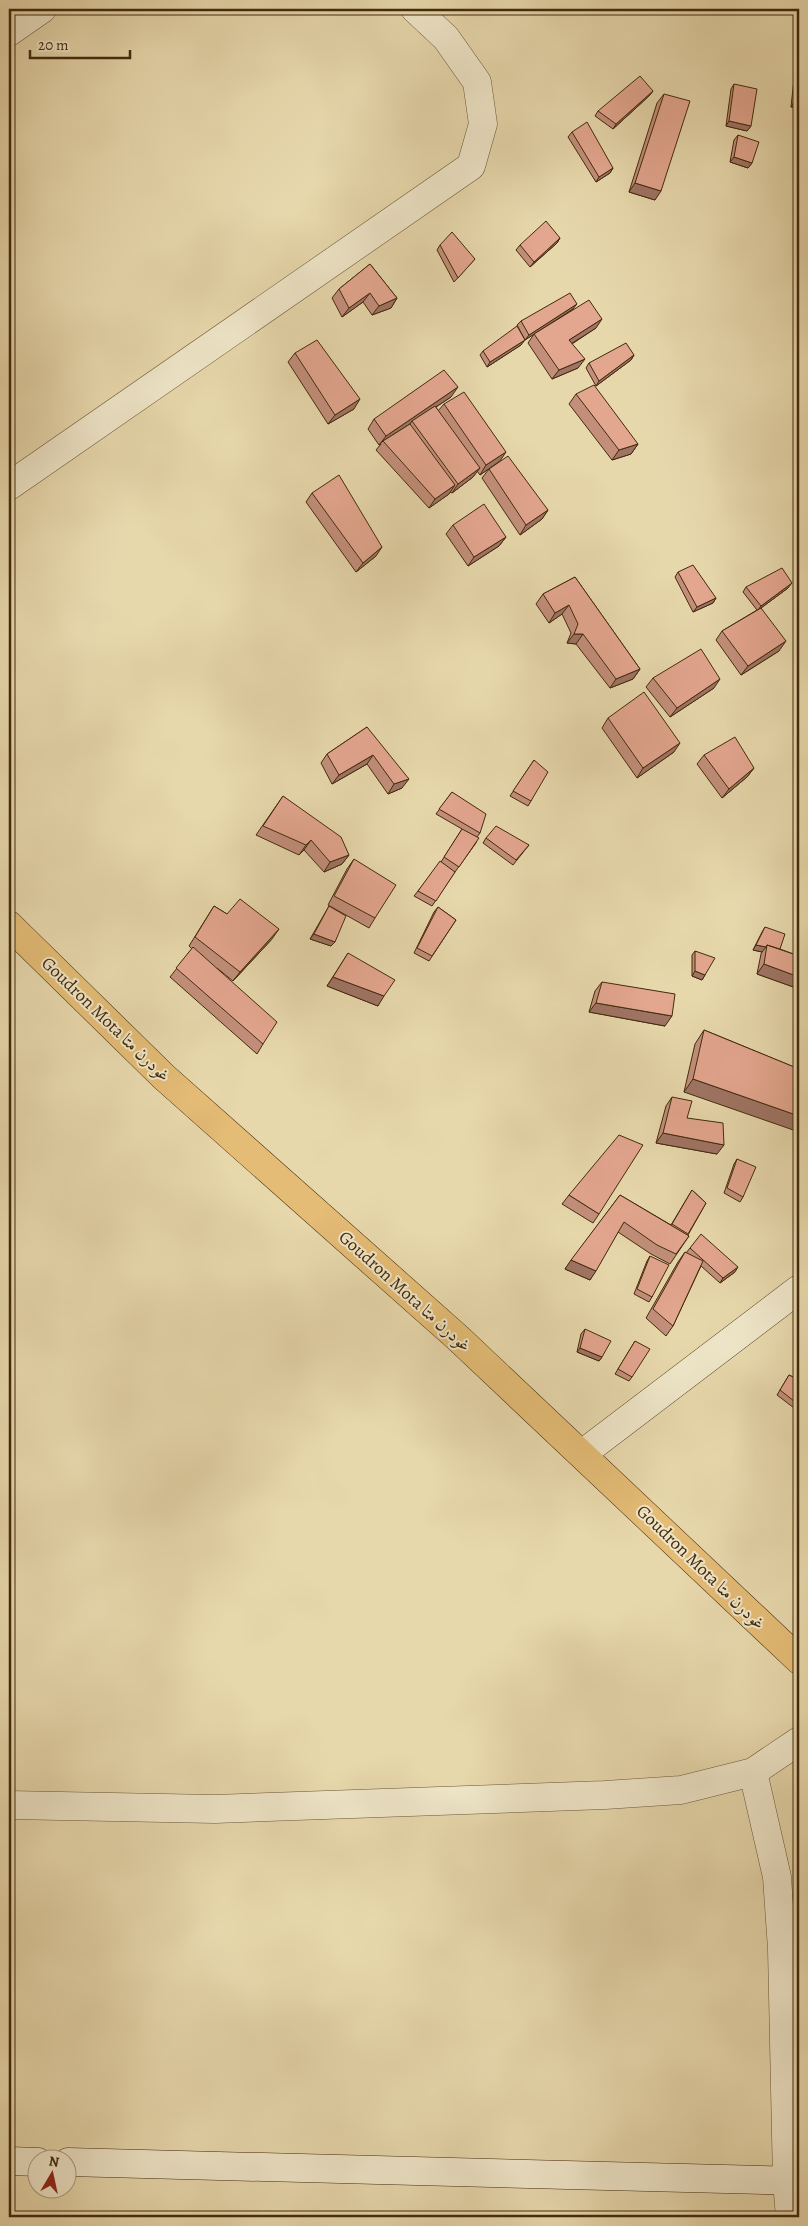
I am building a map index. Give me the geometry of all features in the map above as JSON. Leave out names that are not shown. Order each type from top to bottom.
[{"type":"highway","name":"Goudron Mota غودرن متا","points":[[9,925],[164,1077],[458,1338],[799,1660]]},
{"type":"street","points":[[9,32],[42,9]]},
{"type":"street","points":[[9,486],[471,166],[483,124],[477,82],[446,38],[415,9]]},
{"type":"street","points":[[582,1454],[799,1289]]},
{"type":"street","points":[[9,1805],[215,1809],[681,1790],[753,1772],[799,1741]]},
{"type":"street","points":[[753,1772],[777,1877],[793,2181],[790,2217]]},
{"type":"street","points":[[9,2161],[28,2162]]},
{"type":"street","points":[[78,2162],[793,2181]]},
{"type":"building","points":[[797,74],[799,74],[799,102],[794,102]]},
{"type":"building","points":[[640,76],[653,91],[616,124],[598,111]]},
{"type":"building","points":[[734,84],[757,89],[751,126],[729,121]]},
{"type":"building","points":[[664,94],[690,101],[661,191],[635,183]]},
{"type":"building","points":[[587,122],[613,168],[599,177],[572,132]]},
{"type":"building","points":[[738,135],[759,142],[752,163],[734,157]]},
{"type":"building","points":[[546,221],[560,238],[534,262],[520,245]]},
{"type":"building","points":[[452,232],[475,259],[458,278],[440,245]]},
{"type":"building","points":[[370,264],[397,298],[379,306],[370,293],[349,308],[339,289]]},
{"type":"building","points":[[570,293],[577,304],[529,335],[521,321]]},
{"type":"building","points":[[589,300],[602,319],[569,340],[585,359],[559,370],[534,334]]},
{"type":"building","points":[[517,326],[525,340],[490,362],[483,351]]},
{"type":"building","points":[[317,340],[360,399],[335,415],[295,353]]},
{"type":"building","points":[[626,343],[634,355],[599,381],[589,363]]},
{"type":"building","points":[[444,370],[458,387],[386,436],[374,419]]},
{"type":"building","points":[[594,385],[638,444],[619,450],[576,394]]},
{"type":"building","points":[[464,392],[506,452],[486,465],[444,404]]},
{"type":"building","points":[[435,406],[480,468],[458,484],[412,421]]},
{"type":"building","points":[[410,424],[455,485],[435,499],[383,441]]},
{"type":"building","points":[[508,456],[548,510],[526,525],[489,469]]},
{"type":"building","points":[[339,475],[382,547],[363,563],[312,493]]},
{"type":"building","points":[[484,504],[506,537],[474,557],[453,525]]},
{"type":"building","points":[[693,565],[716,598],[697,607],[678,572]]},
{"type":"building","points":[[782,568],[792,583],[761,606],[746,587]]},
{"type":"building","points":[[575,577],[640,669],[616,679],[583,634],[574,634],[578,624],[569,605],[555,613],[543,594]]},
{"type":"building","points":[[761,608],[786,641],[748,666],[722,631]]},
{"type":"building","points":[[701,649],[720,679],[677,708],[653,678]]},
{"type":"building","points":[[644,692],[680,743],[643,768],[608,718]]},
{"type":"building","points":[[367,727],[409,779],[394,784],[373,755],[339,775],[327,754]]},
{"type":"building","points":[[735,737],[754,768],[729,789],[704,755]]},
{"type":"building","points":[[534,760],[548,772],[531,801],[513,791]]},
{"type":"building","points":[[452,792],[486,814],[480,833],[439,809]]},
{"type":"building","points":[[283,796],[341,837],[349,855],[330,862],[311,840],[306,845],[263,826]]},
{"type":"building","points":[[496,826],[529,845],[516,860],[486,838]]},
{"type":"building","points":[[462,829],[479,838],[459,867],[444,857]]},
{"type":"building","points":[[354,859],[396,885],[375,918],[334,896]]},
{"type":"building","points":[[440,861],[455,872],[436,901],[418,891]]},
{"type":"building","points":[[240,899],[279,929],[240,972],[195,937],[214,906],[227,914]]},
{"type":"building","points":[[329,906],[346,916],[335,942],[314,934]]},
{"type":"building","points":[[438,907],[456,920],[432,956],[417,948]]},
{"type":"building","points":[[765,927],[785,934],[780,949],[767,945],[766,947],[756,945]]},
{"type":"building","points":[[767,945],[799,956],[799,977],[764,964]]},
{"type":"building","points":[[193,947],[277,1022],[263,1044],[176,968]]},
{"type":"building","points":[[695,951],[715,958],[705,975],[695,971]]},
{"type":"building","points":[[348,953],[395,980],[384,996],[333,977]]},
{"type":"building","points":[[602,982],[675,994],[672,1016],[596,1003]]},
{"type":"building","points":[[704,1030],[799,1069],[799,1116],[693,1079]]},
{"type":"building","points":[[672,1097],[692,1101],[687,1118],[723,1123],[724,1145],[663,1133]]},
{"type":"building","points":[[619,1135],[643,1145],[599,1214],[569,1195]]},
{"type":"building","points":[[737,1159],[756,1167],[743,1197],[727,1188]]},
{"type":"building","points":[[692,1190],[706,1203],[688,1234],[672,1224]]},
{"type":"building","points":[[620,1195],[689,1236],[676,1254],[657,1245],[624,1222],[596,1271],[571,1260]]},
{"type":"building","points":[[701,1234],[738,1267],[723,1278],[690,1248]]},
{"type":"building","points":[[685,1252],[703,1261],[673,1326],[653,1309]]},
{"type":"building","points":[[650,1256],[669,1265],[652,1297],[637,1289]]},
{"type":"building","points":[[585,1329],[611,1341],[602,1357],[580,1348]]},
{"type":"building","points":[[635,1341],[650,1349],[632,1377],[618,1369]]},
{"type":"building","points":[[789,1375],[799,1380],[799,1405],[780,1390]]}]
